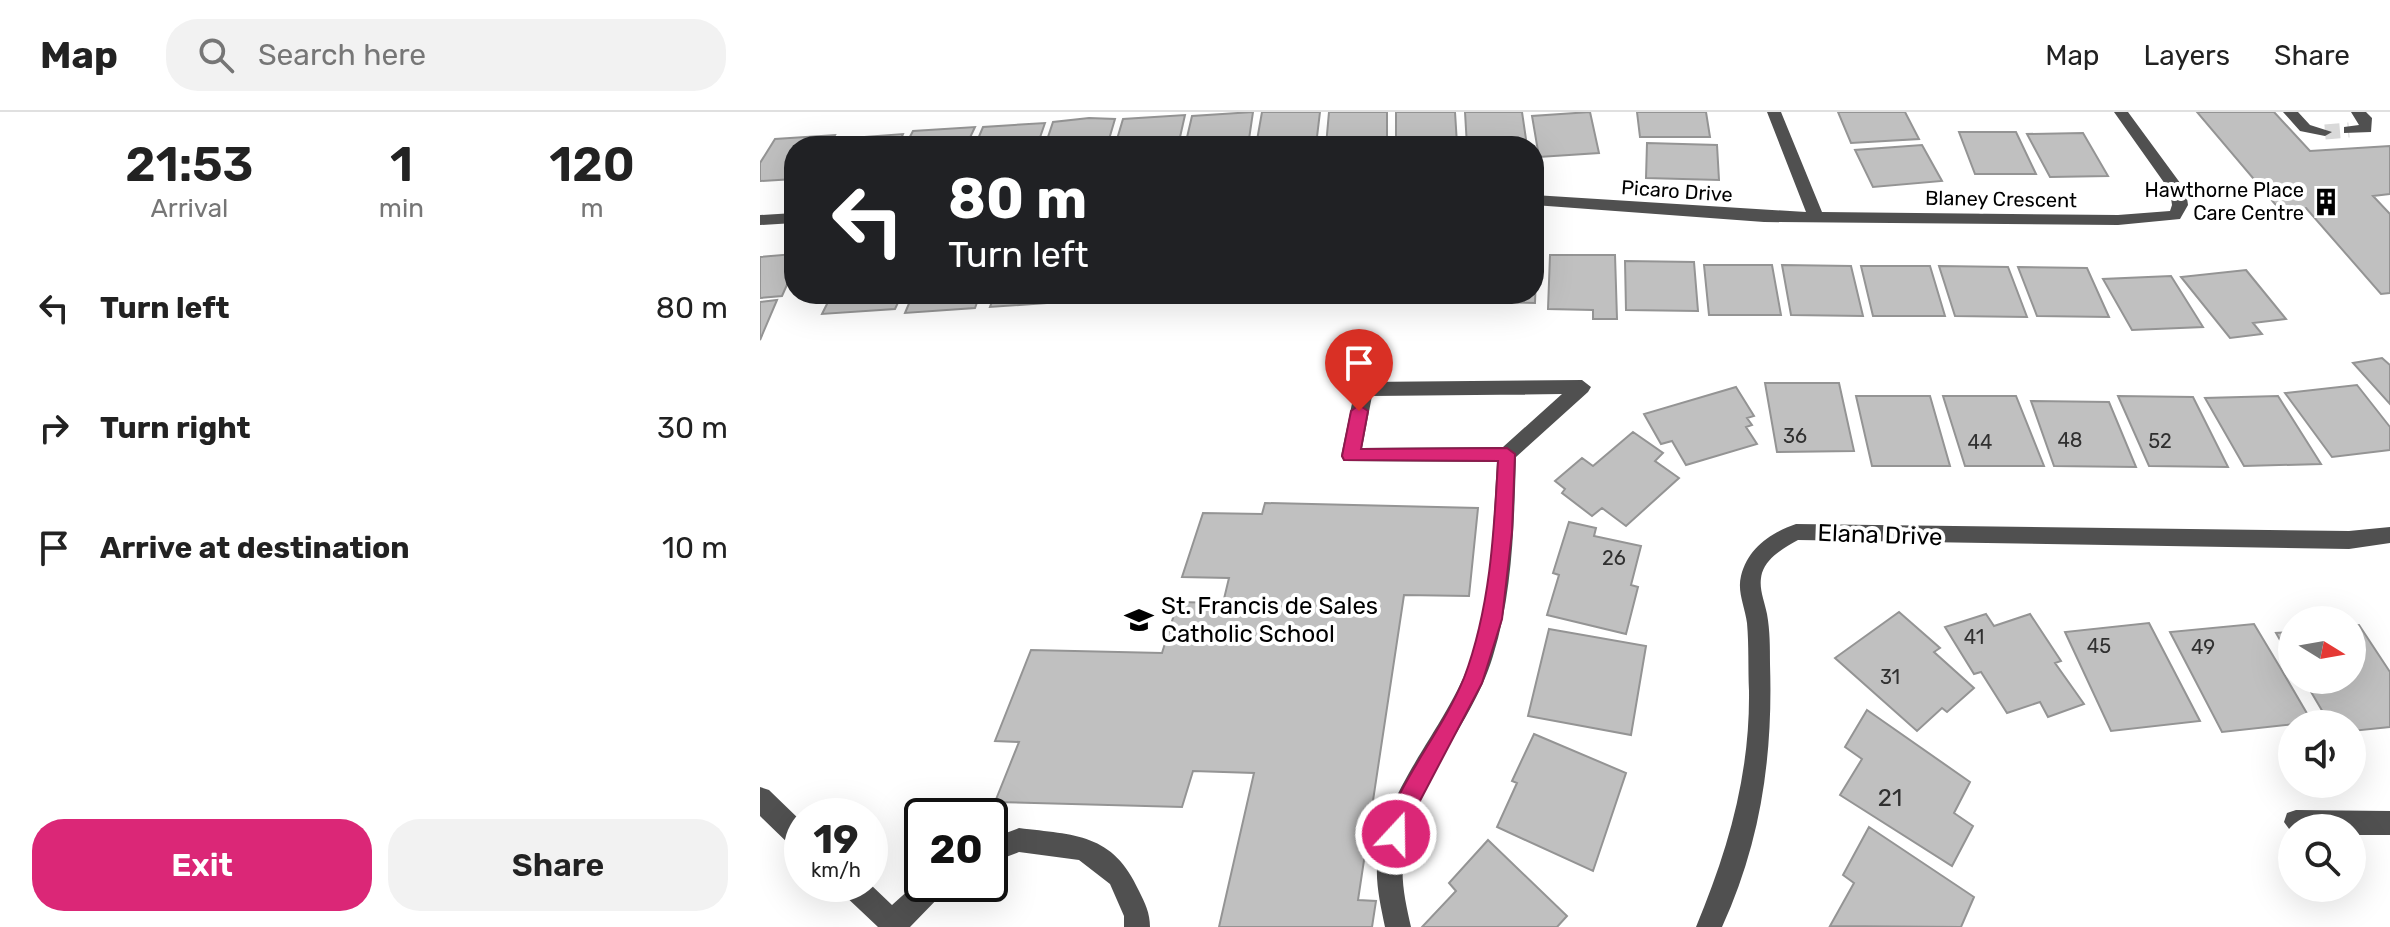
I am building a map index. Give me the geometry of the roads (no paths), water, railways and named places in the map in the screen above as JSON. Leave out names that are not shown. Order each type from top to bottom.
[{"type":"street","points":[[1774,112],[1816,217]]},
{"type":"street","name":"Blaney Crescent","points":[[1816,217],[2118,220],[2161,219],[2175,215],[2180,205],[2178,191],[2121,112]]},
{"type":"street","points":[[2290,112],[2305,128],[2325,132]]},
{"type":"street","points":[[2349,130],[2366,129],[2367,121],[2358,112]]},
{"type":"street","name":"Picaro Drive","points":[[1544,201],[1764,217],[1816,217]]},
{"type":"street","points":[[760,220],[784,219]]},
{"type":"street","points":[[1398,927],[1390,889],[1390,855],[1402,812],[1472,683],[1492,619],[1503,532],[1507,454],[1582,387],[1364,389],[1351,456],[1507,454]]},
{"type":"street","name":"Elana Drive","points":[[1709,927],[1745,828],[1755,766],[1761,695],[1756,612],[1749,585],[1757,557],[1777,540],[1796,532],[2333,540],[2390,535]]},
{"type":"street","points":[[760,799],[784,822]]},
{"type":"street","points":[[2366,823],[2390,823]]},
{"type":"street","points":[[1008,844],[1019,840],[1084,848],[1119,875],[1137,916],[1137,927]]},
{"type":"street","points":[[870,902],[894,925],[916,902]]},
{"type":"tunnel","points":[[2325,132],[2349,130]]},
{"type":"place","name":"Hawthorne Place Care Centre","points":[[2326,202]]},
{"type":"place","name":"St. Francis de Sales Catholic School","points":[[1139,620]]}]
